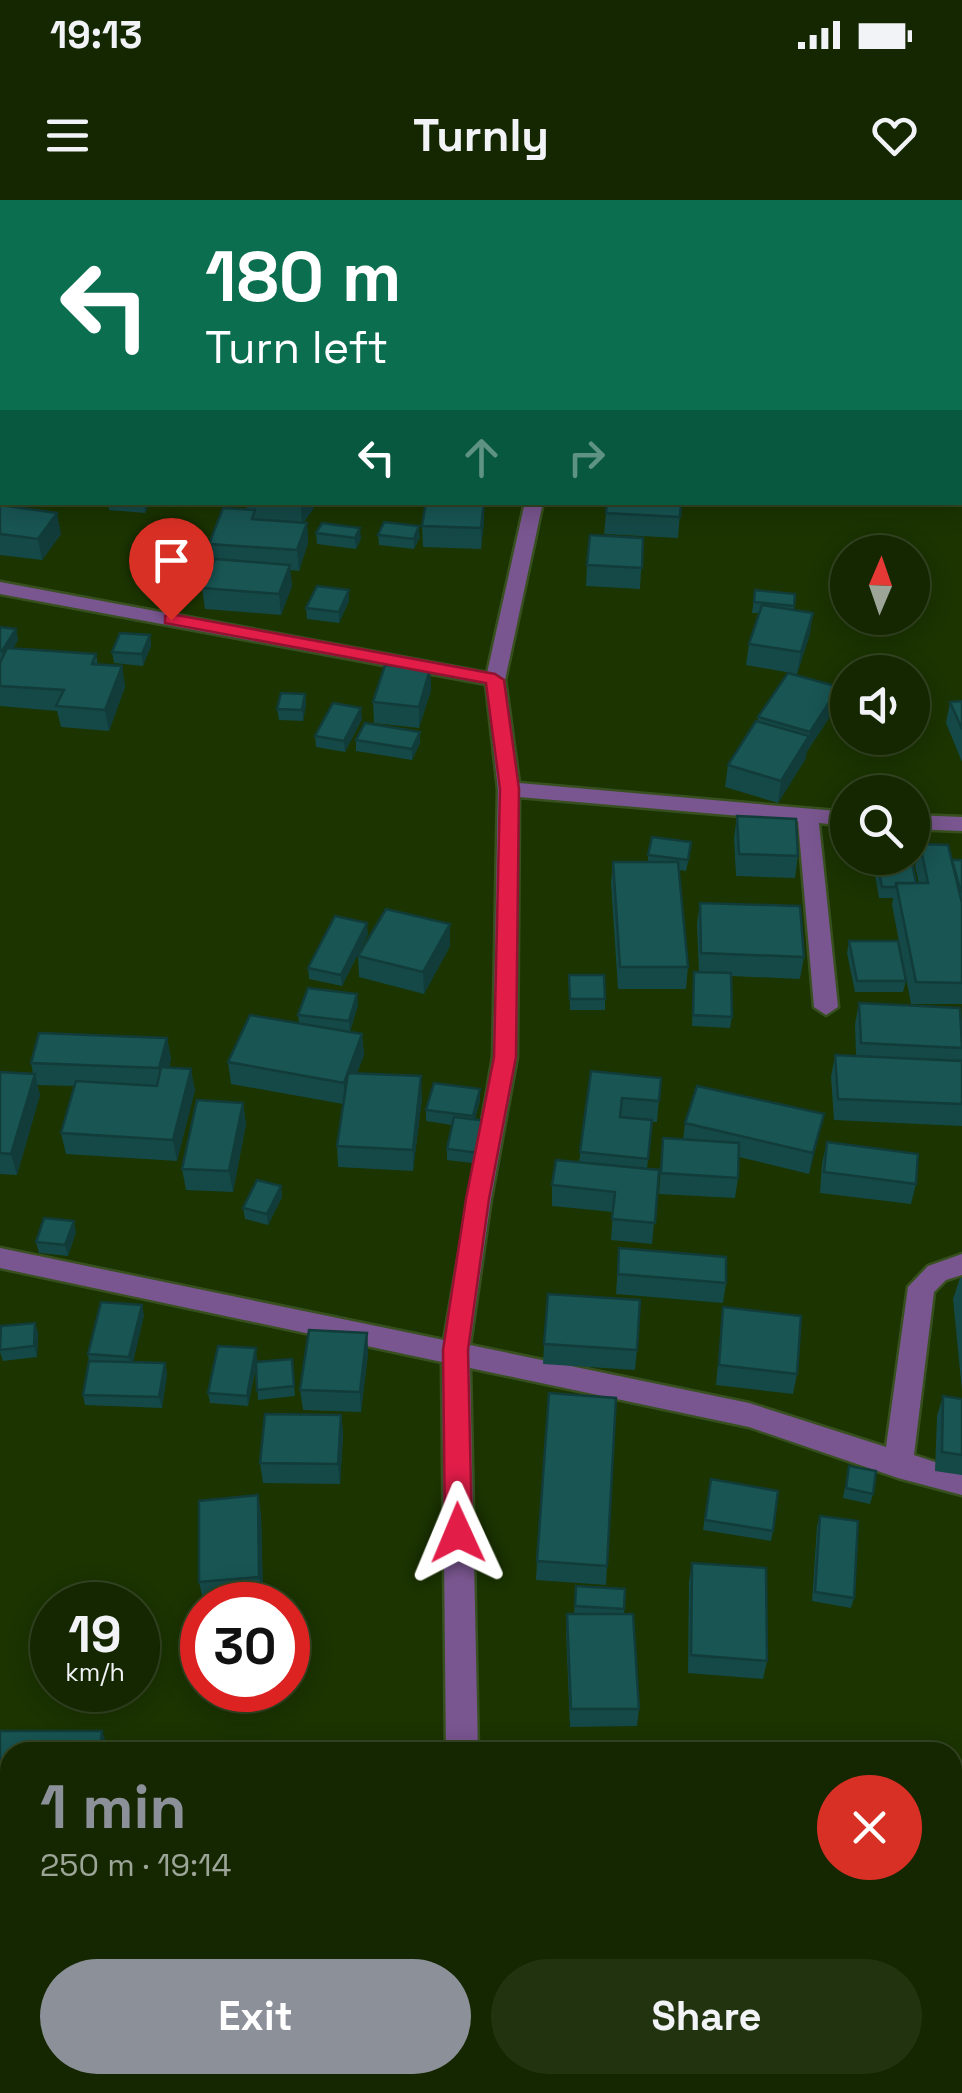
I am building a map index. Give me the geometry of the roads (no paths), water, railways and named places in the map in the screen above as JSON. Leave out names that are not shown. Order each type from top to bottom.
[{"type":"street","points":[[462,1742],[456,1350],[478,1199],[505,1057],[510,789],[495,680],[534,505]]},
{"type":"street","points":[[0,588],[495,680]]},
{"type":"street","points":[[510,789],[830,819]]},
{"type":"street","points":[[808,818],[826,1008]]},
{"type":"street","points":[[930,823],[962,824]]},
{"type":"street","points":[[0,1258],[456,1350],[748,1415],[898,1466],[962,1483]]},
{"type":"street","points":[[898,1466],[921,1288],[936,1273],[962,1264]]}]
